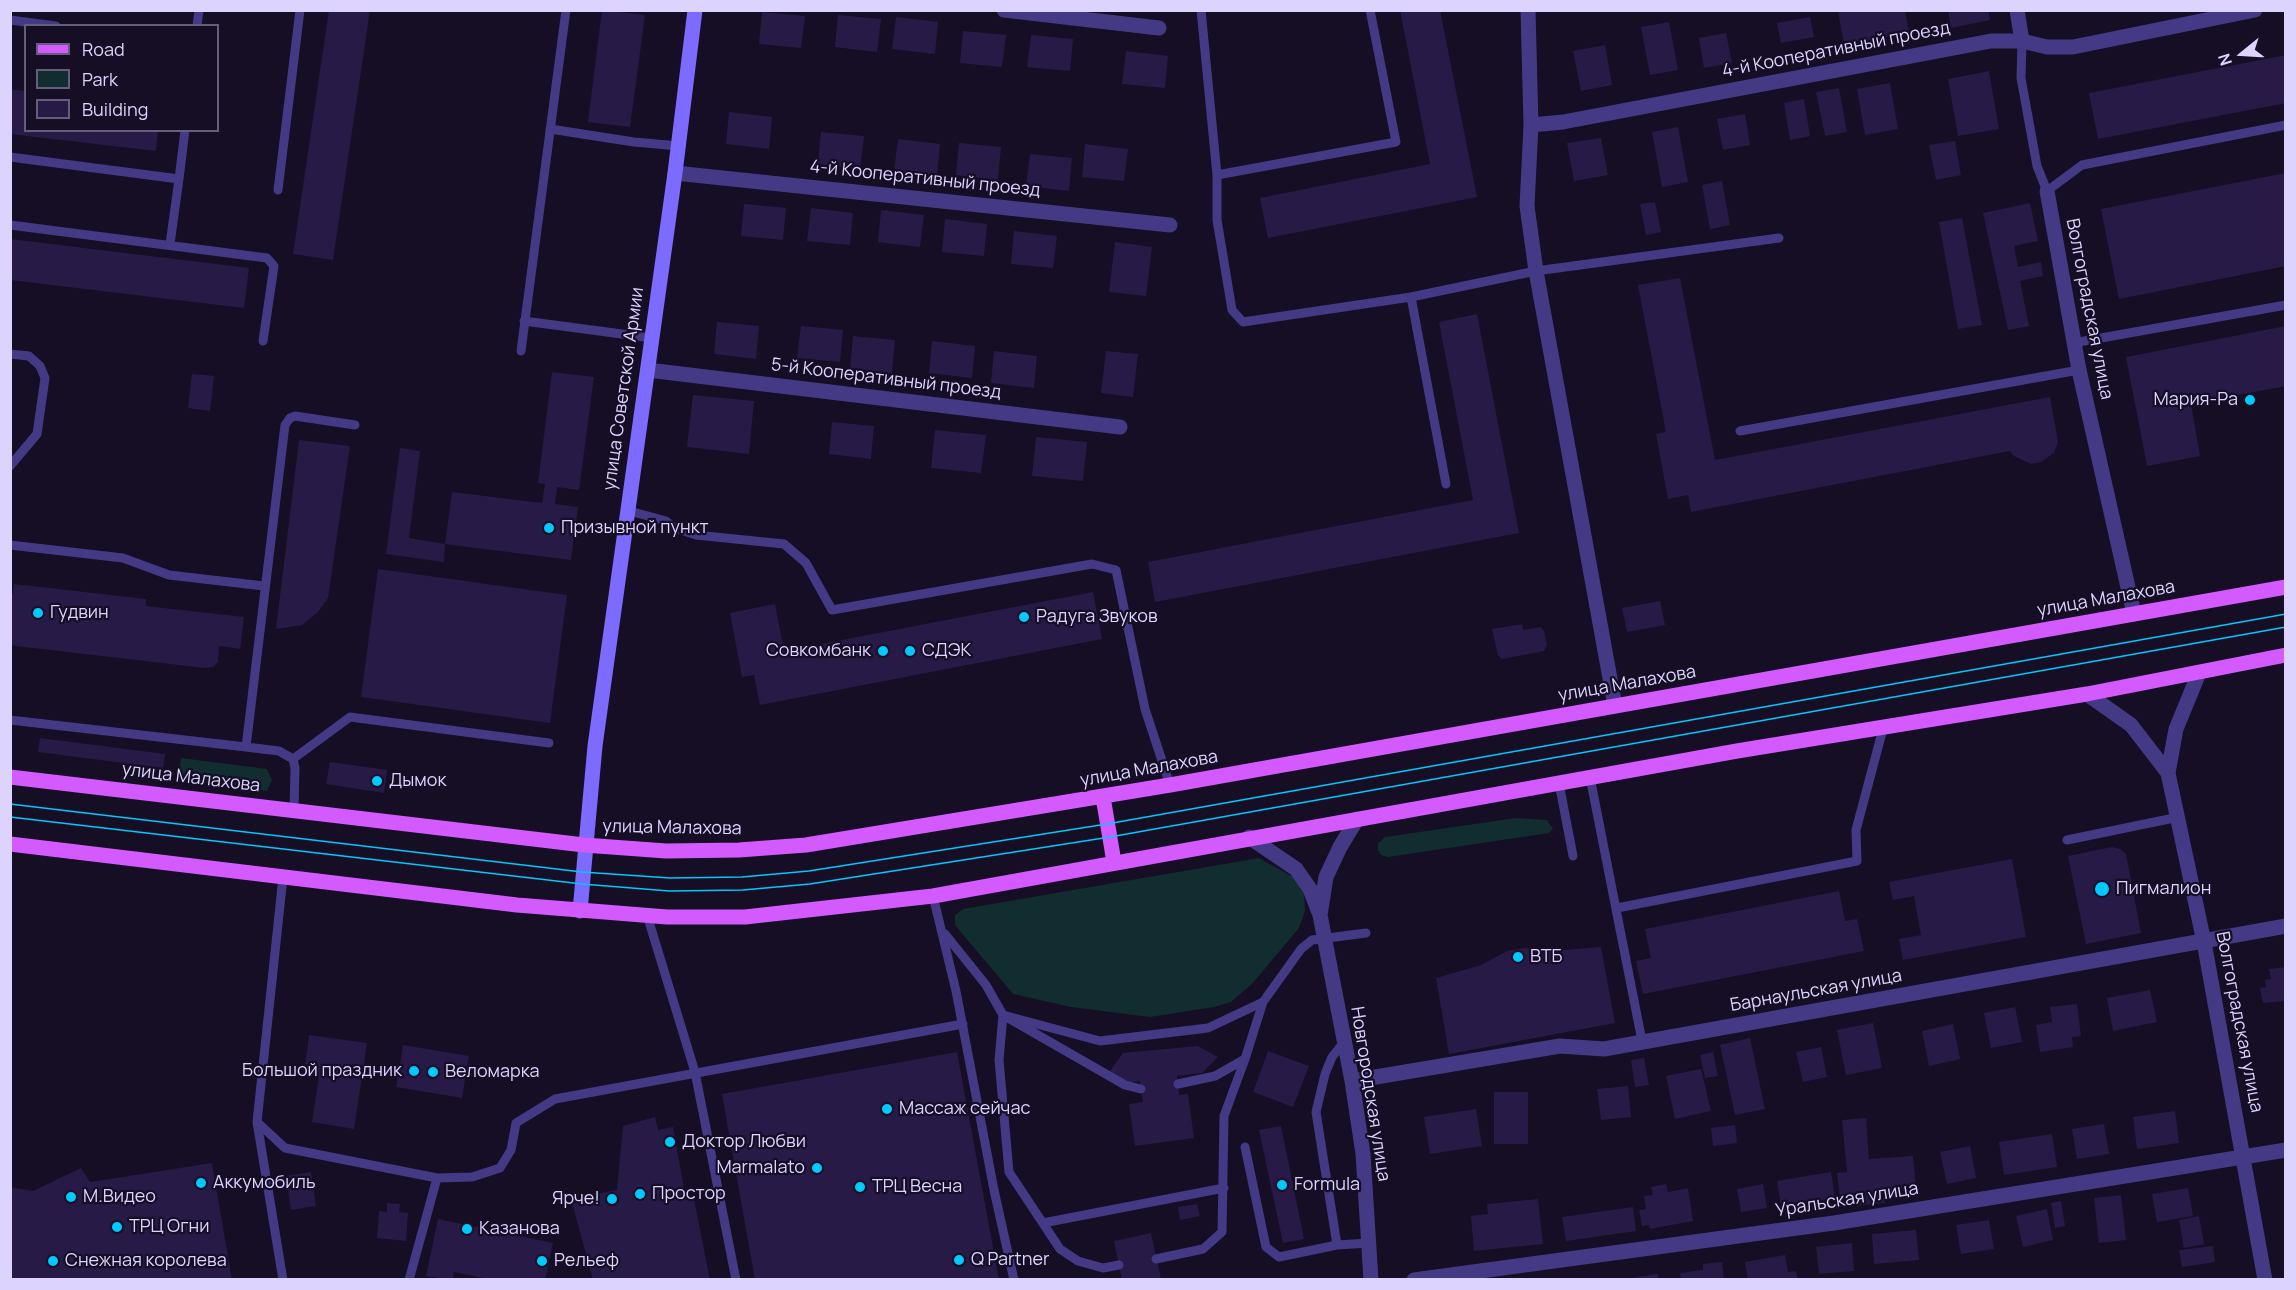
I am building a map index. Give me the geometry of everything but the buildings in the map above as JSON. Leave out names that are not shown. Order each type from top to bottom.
[{"type":"main road","name":"улица Малахова","points":[[10,777],[584,845],[666,851],[739,850],[806,845],[1170,786],[2286,587]]},
{"type":"main road","points":[[10,844],[580,911],[647,915],[744,916],[933,896],[1249,837],[1884,725],[2087,694],[2286,655]]},
{"type":"main road","points":[[1103,796],[1114,862]]},
{"type":"street","name":"улица Советской Армии","points":[[580,911],[584,845],[626,510],[648,370],[695,10]]},
{"type":"street","points":[[1004,10],[1159,28]]},
{"type":"street","points":[[1528,10],[1531,125],[1527,206],[1536,271],[1615,706]]},
{"type":"street","name":"Волгоградская улица","points":[[2017,10],[2022,41]]},
{"type":"street","name":"4-й Кооперативный проезд","points":[[1531,125],[1563,122],[1991,41],[2022,41],[2047,46],[2073,47],[2255,10]]},
{"type":"street","name":"4-й Кооперативный проезд","points":[[675,173],[1170,225]]},
{"type":"street","name":"Волгоградская улица","points":[[2047,191],[2073,342],[2134,614]]},
{"type":"street","name":"5-й Кооперативный проезд","points":[[648,370],[1120,427]]},
{"type":"street","name":"Волгоградская улица","points":[[2199,673],[2176,729],[2168,773],[2204,942],[2245,1157],[2265,1280]]},
{"type":"street","name":"Волгоградская улица","points":[[2087,694],[2131,725],[2168,773]]},
{"type":"street","points":[[1320,915],[1326,878],[1340,847],[1358,819]]},
{"type":"street","points":[[1249,837],[1296,869],[1310,889],[1320,915]]},
{"type":"street","name":"Новгородская улица","points":[[1320,915],[1352,1081],[1363,1154],[1371,1280]]},
{"type":"street","name":"Барнаульская улица","points":[[1352,1081],[1560,1046],[1604,1049],[2286,926]]},
{"type":"street","name":"Уральская улица","points":[[1414,1280],[1834,1222],[2286,1150]]},
{"type":"lane","points":[[278,190],[300,10]]},
{"type":"lane","points":[[520,351],[566,10]]},
{"type":"lane","points":[[1202,10],[1217,175],[1217,220],[1232,310],[1243,322],[1412,297],[1536,271],[1779,238]]},
{"type":"lane","points":[[1217,175],[1396,142],[1370,10]]},
{"type":"lane","points":[[10,20],[41,24]]},
{"type":"lane","name":"Волгоградская улица","points":[[2022,41],[2021,78],[2037,166],[2047,191]]},
{"type":"lane","points":[[2047,191],[2082,165],[2286,125]]},
{"type":"lane","points":[[550,129],[634,142],[678,146]]},
{"type":"lane","points":[[170,244],[185,132]]},
{"type":"lane","points":[[10,157],[179,179]]},
{"type":"lane","points":[[10,225],[267,258],[274,266],[263,341]]},
{"type":"lane","points":[[1412,297],[1446,484]]},
{"type":"lane","points":[[2073,342],[2286,305]]},
{"type":"lane","points":[[524,321],[652,338]]},
{"type":"lane","points":[[10,354],[29,356],[40,366],[45,378],[37,434],[10,466]]},
{"type":"lane","points":[[1740,431],[2079,370]]},
{"type":"lane","points":[[246,747],[285,425],[290,418],[295,416],[356,425]]},
{"type":"lane","points":[[626,510],[666,521],[675,528],[696,535],[784,543],[806,563],[832,610],[1092,564],[1116,570],[1145,709],[1170,786]]},
{"type":"lane","points":[[10,545],[123,558],[169,575],[264,586]]},
{"type":"lane","points":[[292,759],[350,717],[549,743]]},
{"type":"lane","points":[[10,720],[279,751],[292,759],[295,768],[294,810]]},
{"type":"lane","points":[[1617,908],[1857,861],[1856,830],[1884,725]]},
{"type":"lane","points":[[1590,777],[1642,1041]]},
{"type":"lane","points":[[1559,783],[1573,856]]},
{"type":"lane","points":[[2067,840],[2178,817]]},
{"type":"lane","points":[[283,877],[257,1122],[283,1280]]},
{"type":"lane","points":[[933,896],[963,1024],[994,1190],[1014,1280]]},
{"type":"lane","points":[[647,915],[695,1072],[736,1280]]},
{"type":"lane","points":[[943,932],[986,985],[1003,1015],[1125,1085],[1141,1089]]},
{"type":"lane","points":[[1156,1259],[1203,1249],[1222,1232],[1224,1116],[1263,1002],[1301,950],[1312,940],[1366,933]]},
{"type":"lane","points":[[1003,1015],[1100,1041],[1208,1028],[1263,1002]]},
{"type":"lane","points":[[1003,1015],[999,1060],[1009,1172],[1060,1249],[1078,1262],[1103,1268],[1119,1265]]},
{"type":"lane","points":[[257,1122],[285,1148],[436,1178],[472,1178],[500,1168],[511,1150],[516,1123],[555,1100],[695,1072],[963,1024]]},
{"type":"lane","points":[[1337,1245],[1316,1112],[1325,1074],[1332,1057],[1344,1042]]},
{"type":"lane","points":[[1178,1084],[1215,1076],[1245,1059]]},
{"type":"lane","points":[[1245,1147],[1266,1247],[1279,1257],[1337,1245],[1369,1243]]},
{"type":"lane","points":[[409,1280],[436,1178]]},
{"type":"lane","points":[[1043,1223],[1224,1188]]},
{"type":"green space","points":[[181,758],[267,769],[272,780],[267,791],[178,779]]},
{"type":"green space","points":[[1516,818],[1547,820],[1553,829],[1549,833],[1388,857],[1381,855],[1378,850],[1378,843],[1385,837]]},
{"type":"green space","points":[[1259,858],[1293,877],[1304,892],[1305,911],[1299,928],[1252,984],[1231,1002],[1214,1007],[1150,1017],[1071,1007],[1013,994],[955,925],[955,915],[963,909]]},
{"type":"tram line","points":[[10,804],[582,872],[670,878],[742,877],[809,871],[1107,824],[2286,614]]},
{"type":"tram line","points":[[10,817],[582,884],[669,891],[743,890],[810,884],[1110,837],[2286,627]]},
{"type":"place","name":"Мария-Ра","points":[[2250,400]]},
{"type":"place","name":"Призывной пункт","points":[[549,528]]},
{"type":"place","name":"Гудвин","points":[[38,613]]},
{"type":"place","name":"Радуга Звуков","points":[[1024,617]]},
{"type":"place","name":"Совкомбанк","points":[[883,651]]},
{"type":"place","name":"СДЭК","points":[[910,651]]},
{"type":"place","name":"Дымок","points":[[377,781]]},
{"type":"place","name":"Пигмалион","points":[[2102,889]]},
{"type":"place","name":"ВТБ","points":[[1518,957]]},
{"type":"place","name":"Большой праздник","points":[[414,1071]]},
{"type":"place","name":"Веломарка","points":[[433,1072]]},
{"type":"place","name":"Массаж сейчас","points":[[887,1109]]},
{"type":"place","name":"Доктор Любви","points":[[670,1142]]},
{"type":"place","name":"Marmalato","points":[[817,1168]]},
{"type":"place","name":"Аккумобиль","points":[[201,1183]]},
{"type":"place","name":"Formula","points":[[1282,1185]]},
{"type":"place","name":"ТРЦ Весна","points":[[860,1187]]},
{"type":"place","name":"Простор","points":[[640,1194]]},
{"type":"place","name":"М.Видео","points":[[71,1197]]},
{"type":"place","name":"Ярче!","points":[[612,1199]]},
{"type":"place","name":"ТРЦ Огни","points":[[117,1227]]},
{"type":"place","name":"Казанова","points":[[467,1229]]},
{"type":"place","name":"Q Partner","points":[[959,1260]]},
{"type":"place","name":"Снежная королева","points":[[53,1261]]},
{"type":"place","name":"Рельеф","points":[[542,1261]]}]
